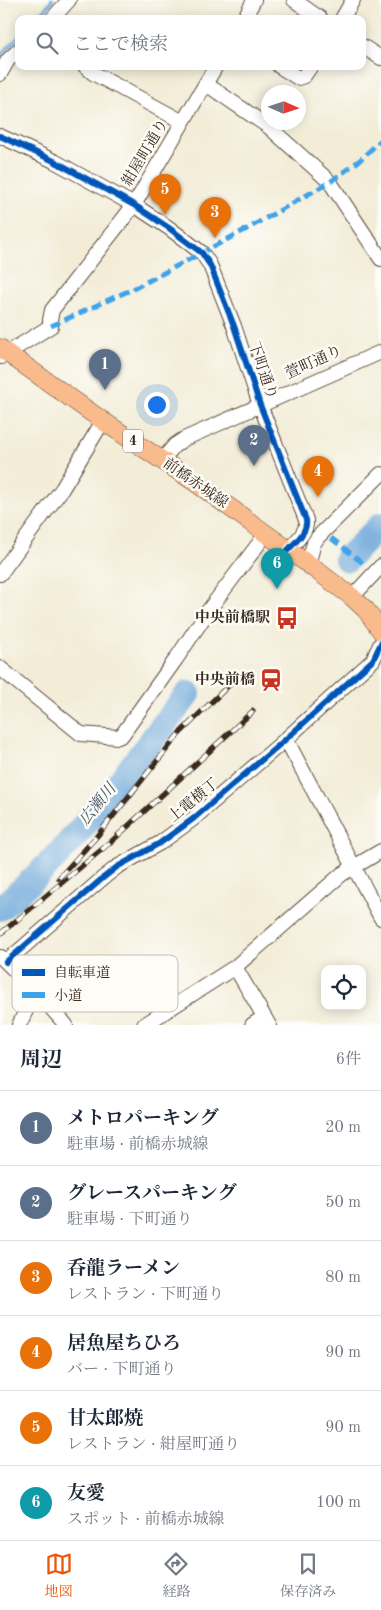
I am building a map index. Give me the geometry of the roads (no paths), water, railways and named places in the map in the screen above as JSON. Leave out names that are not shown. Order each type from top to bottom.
[{"type":"main road","name":"前橋赤城線","points":[[3,353],[162,460],[308,564],[352,597],[366,610],[381,630]]},
{"type":"street","points":[[56,15],[69,0]]},
{"type":"street","points":[[246,15],[254,0]]},
{"type":"street","points":[[294,0],[315,15]]},
{"type":"street","points":[[344,15],[353,0]]},
{"type":"street","points":[[366,49],[381,58]]},
{"type":"street","points":[[0,74],[8,60],[15,54]]},
{"type":"street","points":[[90,70],[183,122]]},
{"type":"street","name":"紺屋町通り","points":[[3,353],[51,326],[52,310],[134,205],[214,70]]},
{"type":"street","points":[[285,70],[298,78],[304,76],[308,70]]},
{"type":"street","points":[[206,84],[269,127],[330,182],[381,259]]},
{"type":"street","points":[[0,136],[54,161],[134,205]]},
{"type":"street","name":"下町通り","points":[[134,205],[195,246],[210,265],[234,326],[260,405],[307,526]]},
{"type":"street","name":"萱町通り","points":[[162,460],[175,445],[184,439],[381,352]]},
{"type":"street","points":[[0,574],[62,489],[103,421]]},
{"type":"street","points":[[308,564],[314,543],[322,532],[360,497],[381,474]]},
{"type":"street","points":[[288,550],[307,526],[312,532],[322,532]]},
{"type":"street","points":[[0,668],[81,734],[118,738],[176,660],[208,611],[266,534]]},
{"type":"street","points":[[352,597],[381,566]]},
{"type":"street","name":"上電横丁","points":[[3,959],[117,867],[160,843],[193,820],[373,660],[381,643]]},
{"type":"street","points":[[286,739],[381,918]]},
{"type":"street","points":[[178,1004],[235,968],[342,874],[381,851]]},
{"type":"street","points":[[3,959],[12,968]]},
{"type":"street","points":[[235,968],[267,1021],[252,1025]]},
{"type":"street","points":[[19,1025],[25,1012]]},
{"type":"street","points":[[55,1012],[66,1025]]},
{"type":"street","points":[[144,1025],[165,1012]]},
{"type":"waterway","points":[[41,15],[52,0]]},
{"type":"waterway","points":[[0,56],[15,41]]},
{"type":"waterway","name":"広瀬川","points":[[347,559],[381,525]]},
{"type":"waterway","name":"広瀬川","points":[[0,908],[27,885],[77,834],[188,694]]},
{"type":"railway","points":[[59,878],[97,836],[178,735],[231,683]]},
{"type":"railway","points":[[0,934],[112,841],[253,711]]},
{"type":"place","name":"甘太郎焼","points":[[165,215]]},
{"type":"place","name":"呑龍ラーメン","points":[[215,238]]},
{"type":"place","name":"メトロパーキング","points":[[105,390]]},
{"type":"place","name":"グレースパーキング","points":[[254,466]]},
{"type":"place","name":"居魚屋ちひろ","points":[[318,497]]},
{"type":"place","name":"友愛","points":[[277,589]]},
{"type":"place","name":"中央前橋駅","points":[[287,618]]},
{"type":"place","name":"中央前橋","points":[[271,680]]}]
